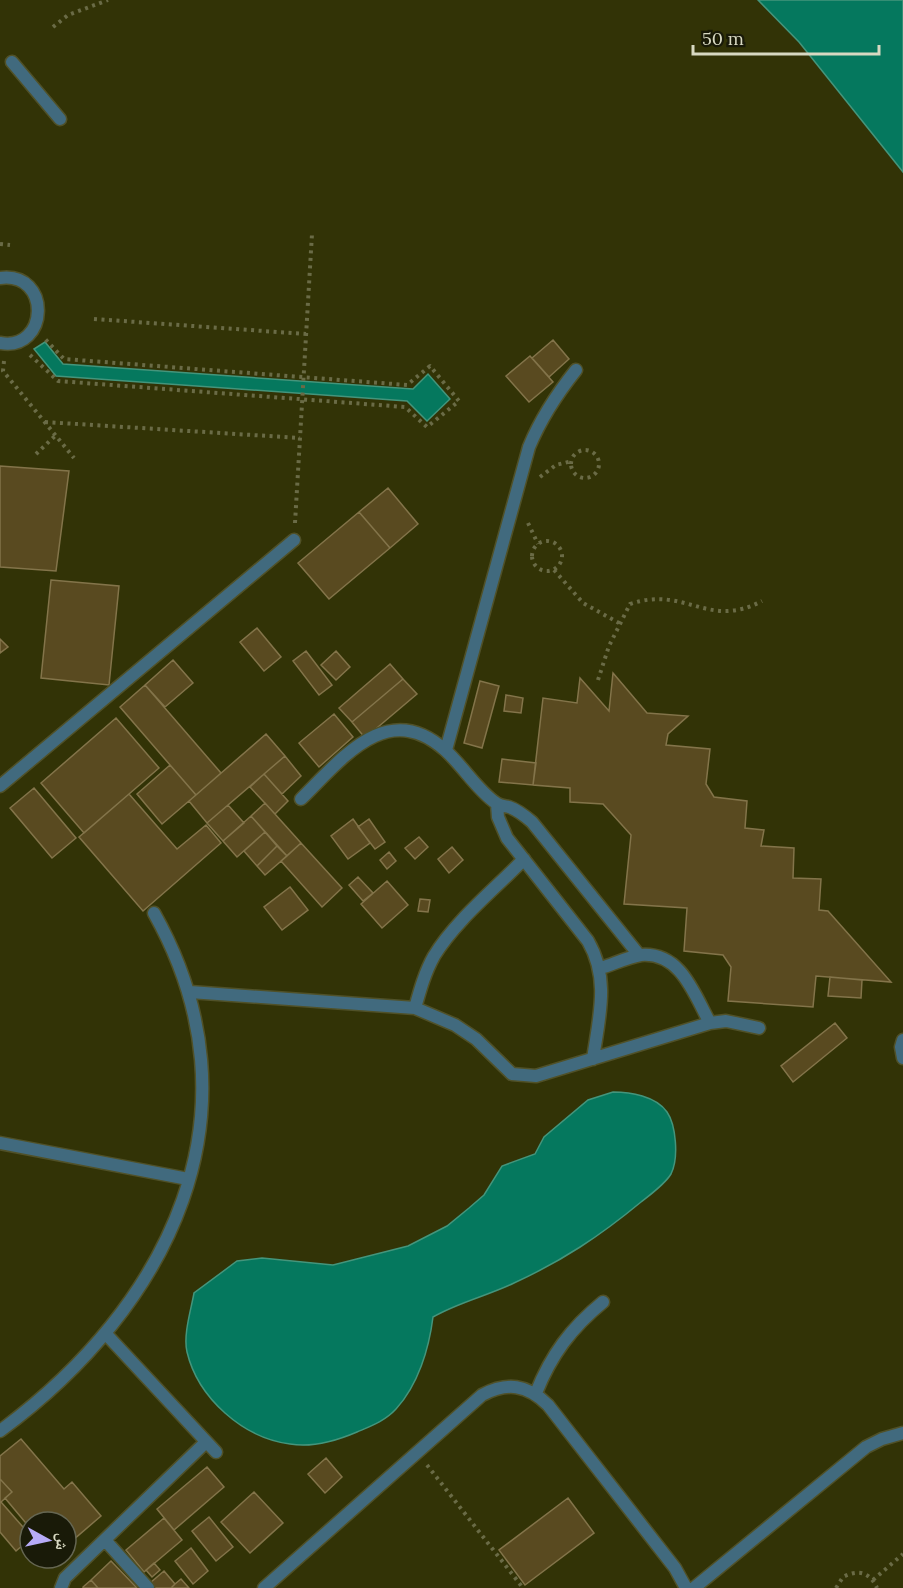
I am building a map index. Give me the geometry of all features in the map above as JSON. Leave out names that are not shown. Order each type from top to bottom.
[{"type":"lane","points":[[12,62],[60,119]]},
{"type":"lane","points":[[0,278],[18,280],[35,294],[38,317],[34,328],[7,343]]},
{"type":"lane","points":[[446,750],[529,447],[556,394],[576,370]]},
{"type":"lane","points":[[0,786],[294,540]]},
{"type":"lane","points":[[301,799],[353,748],[370,736],[389,730],[410,731],[430,738],[446,750],[497,804],[502,828],[588,941],[601,968],[602,996],[593,1059]]},
{"type":"lane","points":[[497,804],[510,807],[532,822],[639,955]]},
{"type":"lane","points":[[415,1008],[422,981],[435,954],[453,932],[524,859]]},
{"type":"lane","points":[[0,1431],[36,1404],[73,1371],[106,1334],[148,1277],[178,1213],[198,1142],[202,1095],[198,1029],[181,965],[154,913]]},
{"type":"lane","points":[[601,968],[639,955],[657,955],[674,963],[685,977],[710,1023]]},
{"type":"lane","points":[[190,992],[415,1008],[455,1025],[476,1040],[512,1074],[536,1076],[710,1023],[726,1021],[759,1028]]},
{"type":"lane","points":[[903,1040],[901,1047],[903,1058]]},
{"type":"lane","points":[[0,1143],[188,1179]]},
{"type":"lane","points":[[536,1393],[546,1366],[562,1342],[580,1320],[603,1302]]},
{"type":"lane","points":[[106,1334],[216,1452]]},
{"type":"lane","points":[[264,1588],[482,1395],[498,1387],[517,1386],[536,1393],[675,1568],[686,1588]]},
{"type":"lane","points":[[694,1588],[866,1447],[882,1439],[903,1433]]},
{"type":"lane","points":[[61,1588],[65,1578],[206,1442]]},
{"type":"lane","points":[[105,1540],[148,1588]]},
{"type":"path","points":[[90,0],[91,6]]},
{"type":"path","points":[[53,27],[68,15],[108,0]]},
{"type":"path","points":[[294,540],[312,234]]},
{"type":"path","points":[[0,244],[10,245]]},
{"type":"path","points":[[94,319],[306,334]]},
{"type":"path","points":[[34,328],[64,359],[304,375],[407,385],[430,366],[459,401],[428,427],[405,407],[58,381],[7,343],[3,371],[74,458]]},
{"type":"path","points":[[45,422],[300,438]]},
{"type":"path","points":[[36,454],[56,435]]},
{"type":"path","points":[[536,484],[541,476],[556,465],[572,461],[575,455],[587,450],[597,458],[598,471],[587,478],[580,477],[572,468],[572,461]]},
{"type":"path","points":[[527,519],[538,544]]},
{"type":"path","points":[[554,570],[561,560],[559,548],[549,541],[538,544],[534,549],[533,562],[542,570],[554,570],[583,603],[619,623]]},
{"type":"path","points":[[598,680],[619,623],[630,604],[654,598],[681,601],[716,612],[740,611],[762,601]]},
{"type":"path","points":[[417,1452],[523,1588]]},
{"type":"path","points":[[873,1580],[903,1554]]},
{"type":"path","points":[[836,1588],[843,1577],[858,1572],[873,1580],[877,1588]]},
{"type":"shaded area","points":[[758,0],[903,0],[903,172],[799,42]]},
{"type":"shaded area","points":[[45,342],[63,364],[413,389],[428,374],[450,399],[427,421],[407,401],[56,376],[34,349]]},
{"type":"shaded area","points":[[613,1092],[635,1094],[650,1099],[667,1112],[673,1125],[675,1142],[675,1159],[671,1174],[665,1182],[626,1214],[564,1257],[532,1275],[433,1317],[429,1342],[416,1378],[404,1399],[387,1417],[341,1438],[324,1443],[299,1445],[256,1434],[225,1413],[212,1400],[201,1385],[187,1352],[187,1330],[194,1293],[237,1261],[262,1258],[333,1265],[408,1246],[447,1226],[484,1195],[502,1166],[535,1154],[544,1137],[588,1100]]},
{"type":"building","points":[[553,340],[569,359],[549,377],[532,358]]},
{"type":"building","points":[[530,356],[553,382],[529,402],[506,376]]},
{"type":"building","points":[[0,466],[69,471],[56,571],[0,567]]},
{"type":"building","points":[[388,488],[418,524],[390,548],[359,512]]},
{"type":"building","points":[[359,512],[390,548],[329,599],[298,563]]},
{"type":"building","points":[[51,580],[119,586],[109,685],[41,678]]},
{"type":"building","points":[[257,628],[281,657],[264,671],[240,642]]},
{"type":"building","points":[[0,639],[8,647],[0,653]]},
{"type":"building","points":[[306,651],[332,685],[319,695],[293,661]]},
{"type":"building","points":[[336,651],[350,667],[336,680],[321,665]]},
{"type":"building","points":[[173,660],[193,683],[165,707],[145,685]]},
{"type":"building","points":[[390,664],[403,679],[352,722],[339,708]]},
{"type":"building","points":[[613,673],[647,713],[688,716],[668,734],[666,745],[710,749],[706,784],[714,797],[747,801],[745,828],[764,830],[761,846],[794,848],[793,878],[821,879],[819,910],[828,911],[891,982],[816,976],[813,1007],[728,1001],[731,967],[723,955],[684,951],[687,908],[624,904],[631,835],[603,804],[570,802],[570,788],[533,785],[543,698],[577,703],[580,678],[609,711]]},
{"type":"building","points":[[403,679],[417,694],[365,738],[352,722]]},
{"type":"building","points":[[480,681],[499,686],[482,748],[464,743]]},
{"type":"building","points":[[145,685],[221,773],[196,795],[120,707]]},
{"type":"building","points":[[506,695],[523,698],[521,713],[504,711]]},
{"type":"building","points":[[334,714],[353,737],[319,767],[299,743]]},
{"type":"building","points":[[116,718],[159,768],[84,833],[41,783]]},
{"type":"building","points":[[266,734],[285,756],[207,823],[189,801]]},
{"type":"building","points":[[285,756],[301,776],[282,794],[264,774]]},
{"type":"building","points":[[502,759],[536,763],[533,785],[499,782]]},
{"type":"building","points":[[170,765],[196,795],[162,824],[137,794]]},
{"type":"building","points":[[264,774],[288,801],[275,814],[250,787]]},
{"type":"building","points":[[34,788],[76,838],[52,858],[10,808]]},
{"type":"building","points":[[129,794],[177,849],[206,825],[221,843],[143,911],[79,837]]},
{"type":"building","points":[[265,803],[301,843],[287,856],[251,816]]},
{"type":"building","points":[[228,805],[244,823],[223,841],[207,823]]},
{"type":"building","points":[[251,816],[265,832],[237,857],[223,841]]},
{"type":"building","points":[[353,819],[370,843],[348,859],[331,836]]},
{"type":"building","points":[[369,819],[385,842],[375,849],[358,827]]},
{"type":"building","points":[[265,832],[277,846],[257,866],[244,851]]},
{"type":"building","points":[[419,837],[428,847],[415,859],[405,848]]},
{"type":"building","points":[[301,843],[342,888],[322,907],[281,861]]},
{"type":"building","points":[[277,846],[287,856],[265,875],[257,866]]},
{"type":"building","points":[[452,847],[463,860],[449,873],[438,859]]},
{"type":"building","points":[[389,852],[396,861],[387,869],[380,860]]},
{"type":"building","points":[[358,877],[373,893],[363,901],[349,885]]},
{"type":"building","points":[[387,881],[408,905],[382,928],[361,904]]},
{"type":"building","points":[[290,887],[308,910],[282,930],[264,907]]},
{"type":"building","points":[[420,899],[430,900],[428,912],[418,911]]},
{"type":"building","points":[[830,977],[862,980],[861,998],[828,996]]},
{"type":"building","points":[[835,1023],[847,1038],[793,1082],[781,1066]]},
{"type":"building","points":[[21,1439],[64,1489],[72,1482],[101,1516],[78,1536],[78,1510],[18,1510],[18,1514],[5,1498],[12,1492],[0,1479],[0,1456]]},
{"type":"building","points":[[326,1458],[342,1477],[325,1493],[308,1474]]},
{"type":"building","points":[[207,1467],[224,1487],[174,1530],[157,1509]]},
{"type":"building","points":[[0,1479],[12,1492],[1,1502],[18,1521],[18,1549],[16,1551],[0,1532]]},
{"type":"building","points":[[254,1492],[283,1523],[250,1553],[221,1522]]},
{"type":"building","points":[[568,1498],[594,1533],[525,1585],[499,1550]]},
{"type":"building","points":[[209,1517],[233,1547],[216,1561],[192,1531]]},
{"type":"building","points":[[164,1518],[182,1540],[144,1572],[126,1550]]},
{"type":"building","points":[[191,1548],[208,1571],[193,1584],[175,1561]]},
{"type":"building","points":[[111,1561],[137,1588],[98,1588],[91,1580]]},
{"type":"building","points":[[154,1563],[160,1570],[152,1577],[146,1570]]},
{"type":"building","points":[[164,1571],[175,1584],[171,1588],[155,1588],[150,1583]]},
{"type":"building","points":[[181,1579],[189,1588],[171,1588],[175,1584]]},
{"type":"building","points":[[91,1580],[98,1588],[83,1588],[83,1587]]}]
